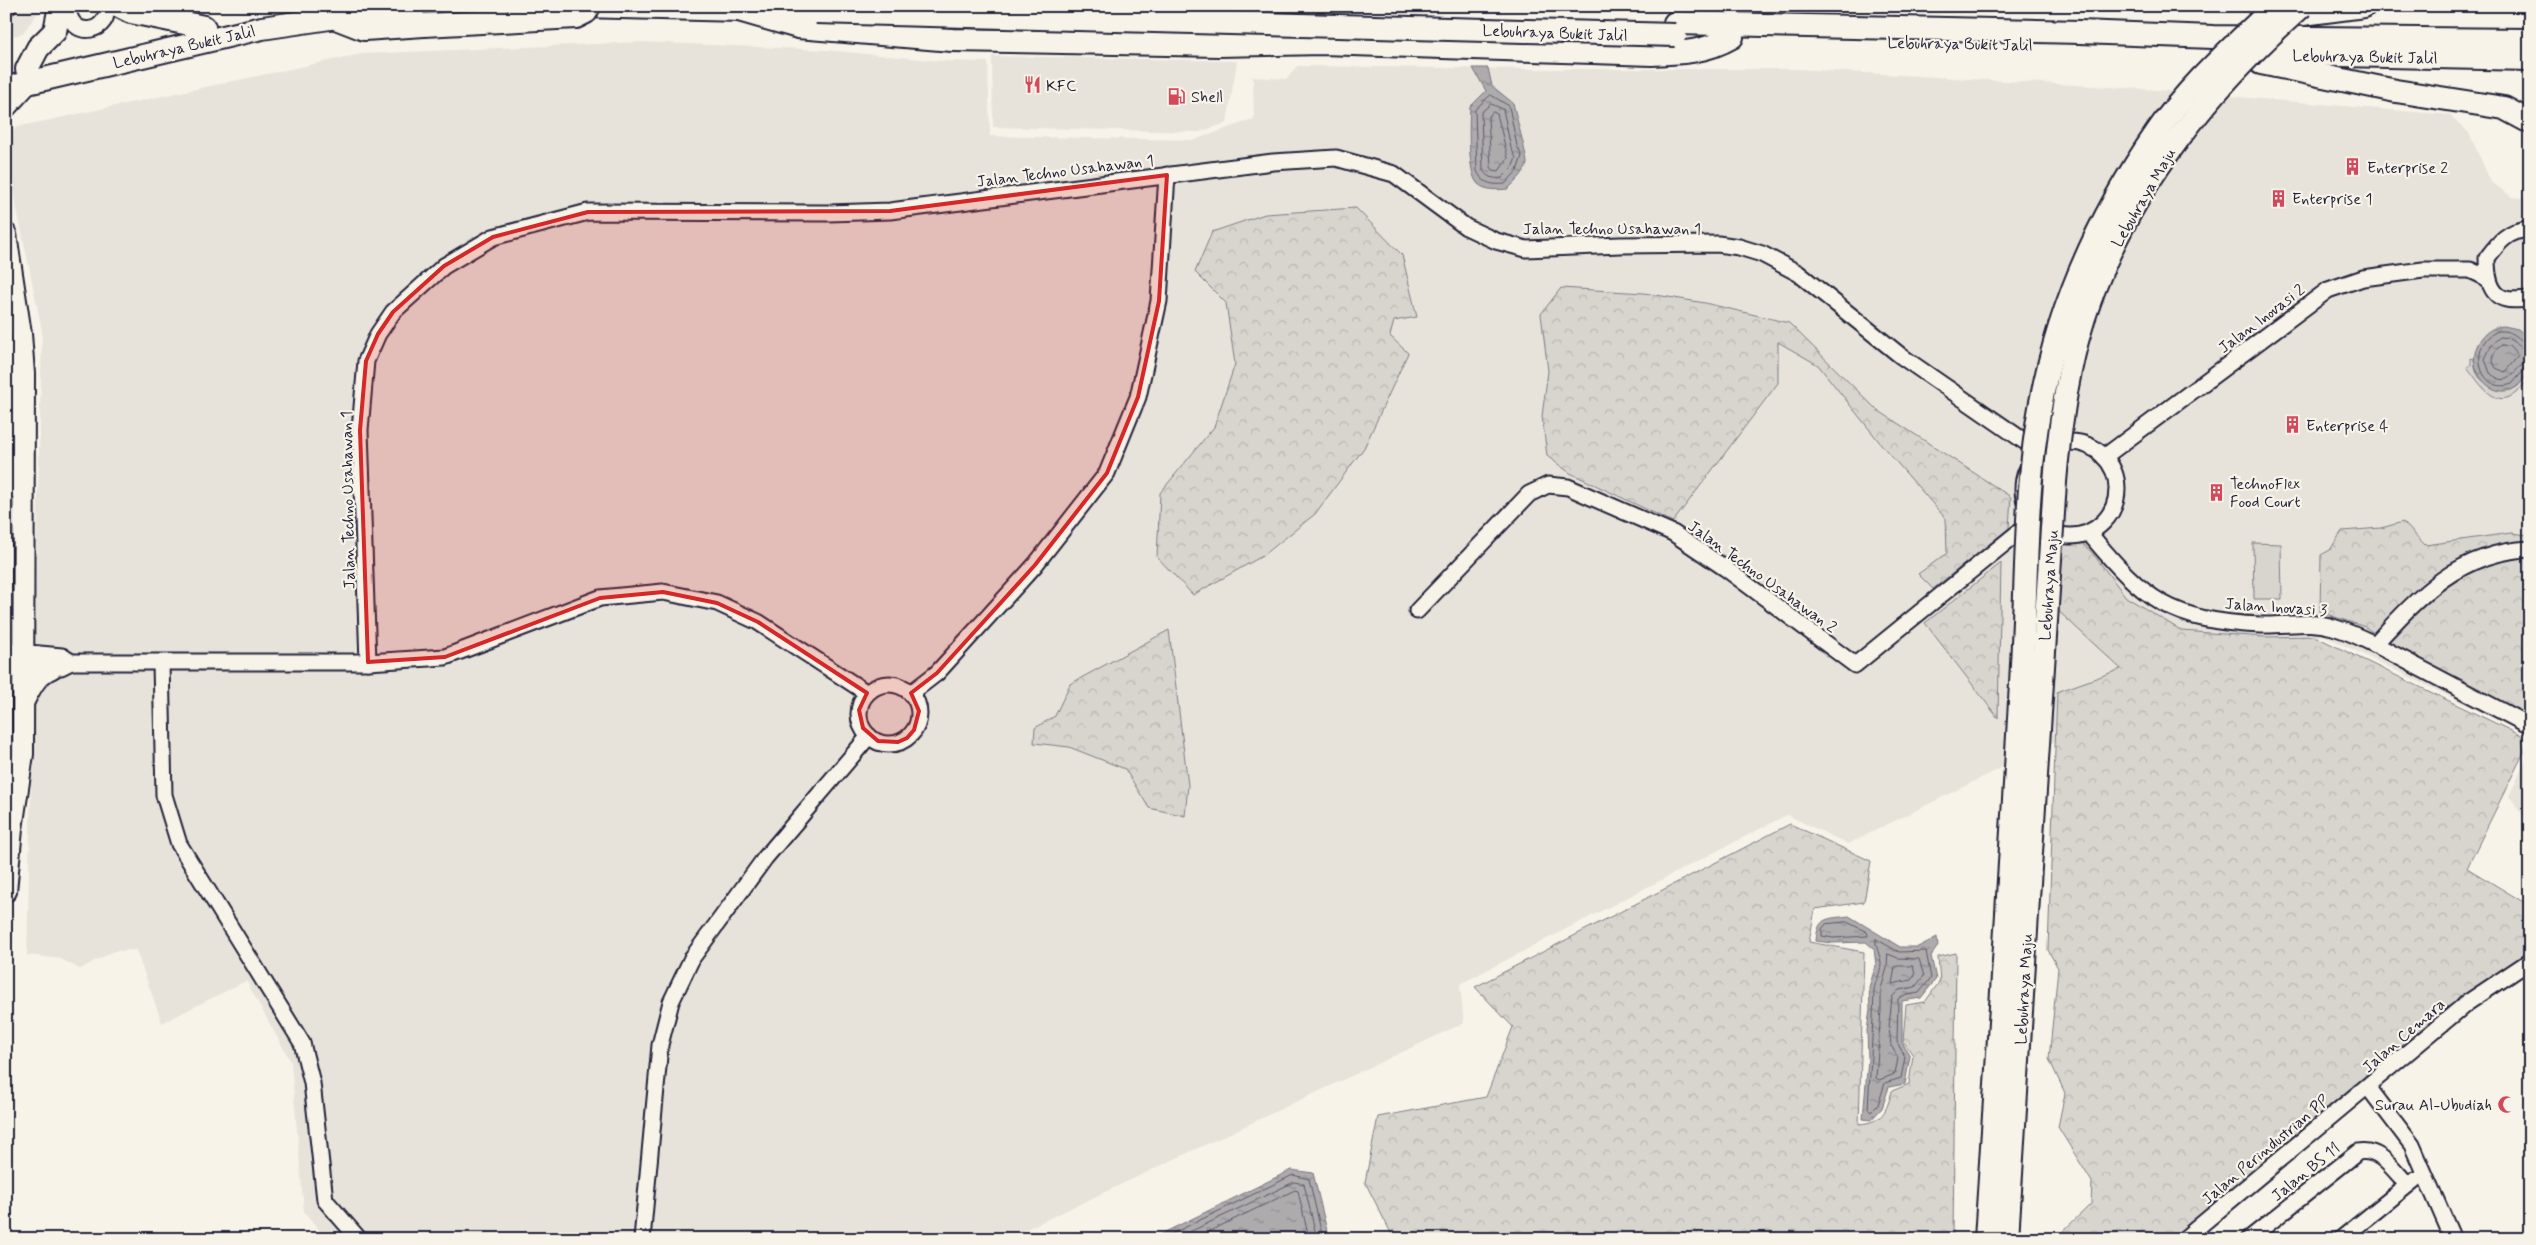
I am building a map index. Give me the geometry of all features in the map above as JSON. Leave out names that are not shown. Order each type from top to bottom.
[{"type":"highway","points":[[21,75],[38,48],[55,31],[60,6]]},
{"type":"highway","points":[[119,6],[131,12],[204,27]]},
{"type":"highway","name":"Lebuhraya Bukit Jalil","points":[[6,88],[21,75],[204,27],[311,6]]},
{"type":"highway","name":"Lebuhraya Bukit Jalil","points":[[21,75],[332,17],[377,11],[453,6]]},
{"type":"highway","name":"Lebuhraya Bukit Jalil","points":[[581,6],[816,12],[1676,21],[1732,37],[2080,46],[2530,40]]},
{"type":"highway","points":[[332,17],[364,29],[488,20],[569,18],[586,12],[589,6]]},
{"type":"highway","name":"Lebuhraya Bukit Jalil","points":[[1096,6],[1676,21],[1784,27],[2080,32],[2214,45],[2530,59]]},
{"type":"highway","points":[[1193,6],[1195,20],[1199,28],[1219,45]]},
{"type":"highway","name":"Lebuhraya Maju","points":[[2007,1239],[2031,484],[2041,403],[2057,338],[2088,250],[2114,200],[2158,130],[2184,96],[2275,6]]},
{"type":"highway","name":"Lebuhraya Maju","points":[[1986,1239],[2060,426],[2078,340],[2091,298],[2109,257],[2156,169],[2216,91],[2266,39],[2302,6]]},
{"type":"highway","points":[[2214,45],[2256,13],[2364,6]]},
{"type":"highway","points":[[735,9],[798,28],[952,40],[1186,45],[1323,43],[1689,53],[1716,47],[1732,37]]},
{"type":"highway","points":[[1137,43],[1166,9]]},
{"type":"highway","points":[[2214,45],[2396,91],[2478,102],[2504,108],[2530,122]]},
{"type":"highway","points":[[2478,102],[2530,101]]},
{"type":"main road","points":[[1166,9],[1178,35],[1186,45]]},
{"type":"main road","points":[[6,107],[21,75]]},
{"type":"main road","points":[[6,234],[21,334],[24,374],[15,660],[23,703],[23,754],[12,829],[6,891]]},
{"type":"main road","points":[[6,348],[6,491]]},
{"type":"main road","points":[[23,703],[35,681],[44,671],[62,665]]},
{"type":"street","points":[[68,6],[70,22],[74,26],[89,30],[103,23],[106,17],[105,6]]},
{"type":"street","name":"Jalan Techno Usahawan 1","points":[[368,662],[360,430],[366,361],[378,334],[393,312],[444,266],[493,236],[588,212],[829,213],[890,211],[1167,175],[1294,160],[1336,158],[1394,174],[1466,227],[1496,241],[1526,249],[1620,245],[1718,244],[1740,247],[1762,254],[1798,273],[1901,356],[2040,452]]},
{"type":"street","points":[[911,693],[937,673],[1035,565],[1107,473],[1138,397],[1159,301],[1167,175]]},
{"type":"street","points":[[2463,269],[2487,258],[2501,239],[2511,233],[2530,229]]},
{"type":"street","points":[[2487,258],[2489,282]]},
{"type":"street","points":[[2463,269],[2482,275],[2505,299],[2530,299]]},
{"type":"street","name":"Jalan Inovasi 2","points":[[2104,457],[2328,290],[2345,283],[2381,275],[2463,269]]},
{"type":"street","points":[[2066,442],[2087,446],[2104,457],[2115,474],[2117,494],[2111,512],[2102,524],[2080,536],[2059,536],[2041,527],[2033,520],[2026,509],[2022,485],[2031,461],[2040,452],[2052,445],[2066,442]]},
{"type":"street","name":"Jalan Techno Usahawan 2","points":[[1417,610],[1529,494],[1548,485],[1568,487],[1673,533],[1725,568],[1855,665],[2033,520]]},
{"type":"street","name":"Jalan Inovasi 3","points":[[2089,532],[2127,578],[2157,602],[2176,611],[2226,622],[2263,625],[2321,624],[2375,644],[2530,726]]},
{"type":"street","points":[[2375,644],[2404,612],[2449,574],[2478,558],[2510,550],[2530,549]]},
{"type":"street","points":[[15,660],[62,656],[62,665],[368,662],[445,657],[600,598],[663,592],[717,603],[758,622],[867,693]]},
{"type":"street","points":[[161,663],[164,795],[171,821],[180,844],[302,1043],[312,1083],[325,1200],[359,1239]]},
{"type":"street","points":[[884,684],[903,687],[911,693],[919,711],[914,730],[898,742],[888,743],[869,736],[860,719],[859,710],[867,693],[884,684]]},
{"type":"street","points":[[642,1239],[660,1046],[671,1002],[692,958],[766,858],[869,736]]},
{"type":"street","name":"Jalan Cemara","points":[[2453,1239],[2412,1145],[2368,1087],[2467,1003],[2530,961]]},
{"type":"street","name":"Jalan Perindustrian PP","points":[[2184,1239],[2368,1087]]},
{"type":"street","name":"Jalan BS 11","points":[[2249,1239],[2358,1152],[2367,1150],[2376,1153],[2407,1184]]},
{"type":"street","points":[[2340,1239],[2407,1184],[2424,1175]]},
{"type":"highlighted area","points":[[1167,175],[1159,301],[1138,397],[1107,473],[1035,565],[937,673],[911,693],[919,711],[914,730],[907,738],[898,742],[878,741],[863,728],[859,710],[867,693],[758,622],[717,603],[663,592],[600,598],[445,657],[368,662],[360,430],[366,361],[378,334],[393,312],[444,266],[493,237],[588,212],[890,211]]},
{"type":"shaded area","points":[[6,6],[43,6],[22,34],[6,37]]},
{"type":"shaded area","points":[[641,42],[826,50],[941,61],[988,62],[990,136],[1194,140],[1254,119],[1253,77],[1287,79],[1297,66],[1536,69],[1797,69],[2145,89],[2450,115],[2469,133],[2491,182],[2513,197],[2530,199],[2530,824],[2509,796],[2528,756],[2526,734],[2323,635],[2118,710],[1848,844],[1787,815],[1460,984],[1464,1023],[1005,1239],[327,1239],[304,1212],[291,1062],[246,981],[162,1023],[136,950],[114,951],[80,969],[61,959],[27,955],[42,330],[6,156],[6,139],[16,127],[361,54]]},
{"type":"shaded area","points":[[992,56],[1237,61],[1227,123],[1199,132],[993,127]]},
{"type":"green space","points":[[1356,208],[1402,255],[1417,317],[1394,321],[1390,336],[1408,353],[1364,448],[1315,514],[1264,555],[1193,595],[1157,557],[1160,493],[1214,427],[1235,364],[1226,303],[1195,272],[1212,232],[1265,214]]},
{"type":"green space","points":[[1561,288],[1644,293],[1705,303],[1789,323],[1876,409],[2011,497],[2009,528],[1933,589],[1918,574],[1947,553],[1946,519],[1885,449],[1818,365],[1778,342],[1778,383],[1673,522],[1570,473],[1547,456],[1542,416],[1548,371],[1541,314]]},
{"type":"green space","points":[[2471,358],[2474,359],[2475,368],[2481,379],[2490,385],[2511,390],[2518,386],[2530,371],[2530,378],[2513,395],[2499,398],[2486,391],[2467,367],[2471,365]]},
{"type":"green space","points":[[2403,522],[2425,545],[2511,533],[2527,535],[2530,543],[2530,715],[2413,659],[2365,627],[2320,612],[2321,555],[2330,550],[2342,531],[2381,528]]},
{"type":"green space","points":[[2080,540],[2126,597],[2182,631],[2265,637],[2314,636],[2522,736],[2524,752],[2467,868],[2530,906],[2530,955],[2175,1239],[2059,1239],[2062,1232],[2091,1204],[2092,1182],[2058,1127],[2065,1093],[2049,1059],[2058,968],[2048,950],[2057,692],[2121,669],[2054,607],[2059,542]]},
{"type":"green space","points":[[2253,543],[2281,544],[2282,599],[2254,599]]},
{"type":"green space","points":[[2001,563],[1998,718],[1925,623]]},
{"type":"green space","points":[[1169,630],[1188,785],[1185,816],[1149,808],[1125,769],[1069,747],[1034,743],[1035,728],[1055,716],[1070,684]]},
{"type":"green space","points":[[1790,824],[1871,861],[1864,902],[1815,909],[1809,942],[1864,952],[1859,1124],[1873,1121],[1882,1115],[1888,1105],[1892,1091],[1909,1084],[1913,1055],[1903,1041],[1906,1005],[1925,1002],[1940,981],[1938,957],[1956,953],[1953,1239],[1394,1239],[1365,1182],[1378,1117],[1486,1097],[1513,1027],[1475,987]]},
{"type":"water","points":[[1473,68],[1488,68],[1492,86],[1513,103],[1527,164],[1522,174],[1508,189],[1492,190],[1485,188],[1478,184],[1474,178],[1470,159],[1470,107],[1486,91]]},
{"type":"water","points":[[2504,326],[2518,329],[2530,339],[2531,359],[2530,370],[2523,380],[2514,388],[2504,391],[2486,384],[2479,376],[2475,365],[2475,354],[2479,342],[2486,333],[2492,329]]},
{"type":"water","points":[[1849,916],[1900,947],[1918,947],[1937,937],[1938,946],[1931,956],[1936,979],[1921,998],[1902,1001],[1902,1042],[1910,1056],[1905,1084],[1889,1087],[1882,1108],[1871,1120],[1863,1119],[1868,1059],[1869,987],[1876,965],[1874,949],[1866,942],[1832,943],[1816,941],[1819,927],[1825,920]]},
{"type":"water","points":[[1291,1170],[1313,1173],[1329,1239],[1151,1239]]},
{"type":"place","name":"KFC","points":[[1032,85]]},
{"type":"place","name":"Shell","points":[[1177,96]]},
{"type":"place","name":"Enterprise 2","points":[[2353,167]]},
{"type":"place","name":"Enterprise 1","points":[[2278,198]]},
{"type":"place","name":"Enterprise 4","points":[[2292,425]]},
{"type":"place","name":"TechnoFlex Food Court","points":[[2216,492]]},
{"type":"place","name":"Surau Al-Ubudiah","points":[[2506,1104]]}]
